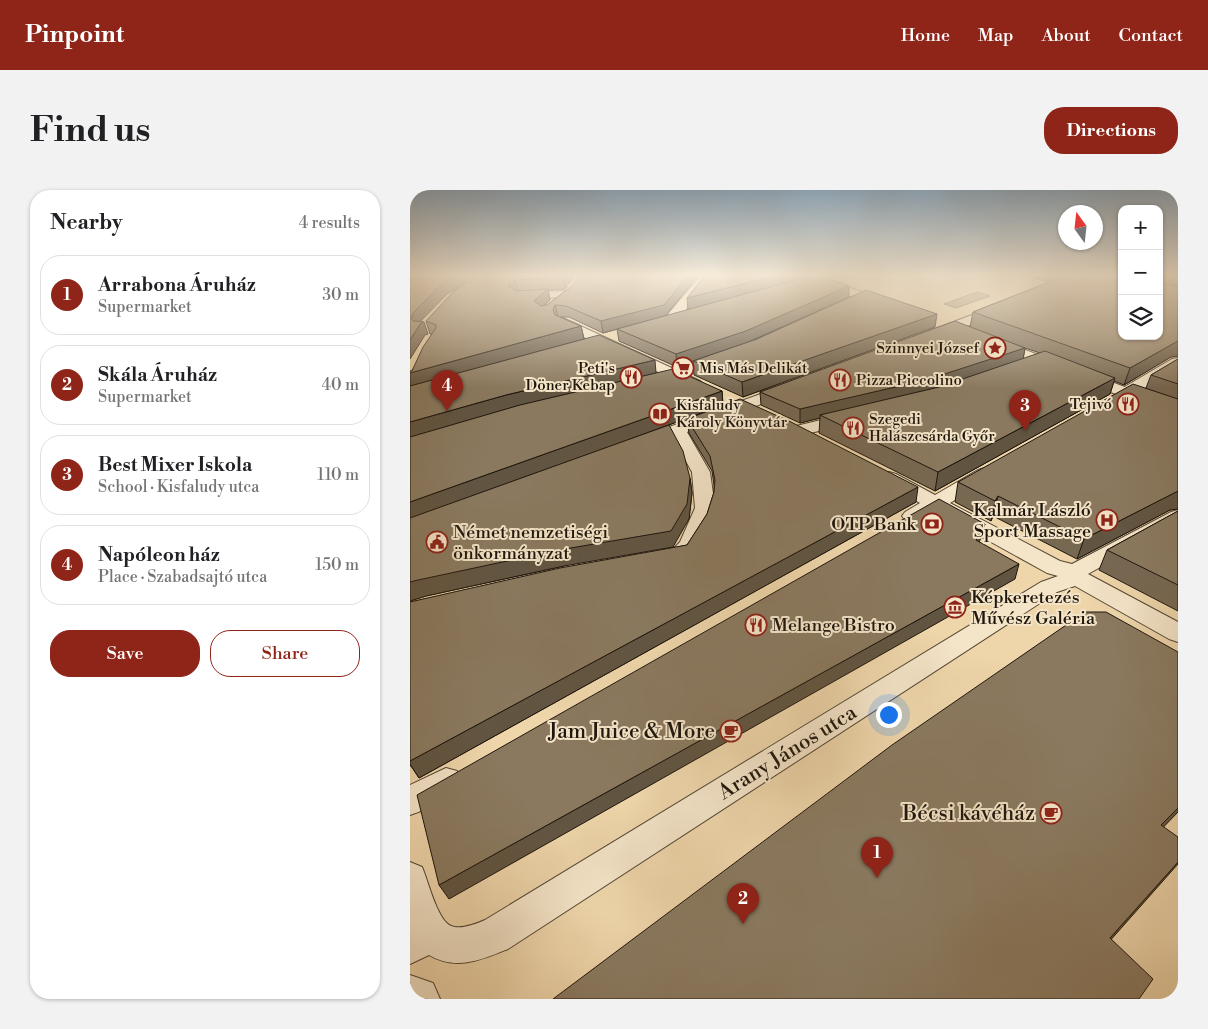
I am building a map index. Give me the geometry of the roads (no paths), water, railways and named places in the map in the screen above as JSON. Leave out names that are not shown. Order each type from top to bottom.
[{"type":"street","points":[[673,313],[665,322],[688,316]]},
{"type":"street","points":[[920,339],[989,313]]},
{"type":"street","points":[[563,322],[709,390]]},
{"type":"street","points":[[938,322],[1152,402]]},
{"type":"street","points":[[582,346],[618,336]]},
{"type":"street","points":[[1017,370],[1042,360]]},
{"type":"street","points":[[1104,406],[1178,363]]},
{"type":"street","points":[[651,382],[699,367]]},
{"type":"street","points":[[621,451],[677,430],[735,402],[802,384]]},
{"type":"street","points":[[735,402],[824,444]]},
{"type":"street","points":[[798,431],[867,414]]},
{"type":"street","points":[[654,558],[681,554],[690,544],[705,508],[701,472],[677,430]]},
{"type":"street","points":[[889,529],[1001,465]]},
{"type":"street","points":[[876,471],[1055,568],[1068,570],[1072,575],[1178,633]]},
{"type":"street","name":"Arany János utca","points":[[428,940],[480,942],[495,936],[1049,587],[1069,580],[1072,575],[1086,566],[1178,516]]},
{"type":"street","points":[[410,800],[468,769]]},
{"type":"street","points":[[410,879],[428,940]]},
{"type":"street","points":[[410,998],[416,999]]},
{"type":"place","name":"Szinnyei József","points":[[995,348]]},
{"type":"place","name":"Mis Más Delikát","points":[[683,368]]},
{"type":"place","name":"Peti's Döner Kebap","points":[[631,377]]},
{"type":"place","name":"Pizza Piccolino","points":[[840,380]]},
{"type":"place","name":"Tejivó","points":[[1128,404]]},
{"type":"place","name":"Napóleon ház","points":[[447,411]]},
{"type":"place","name":"Kisfaludy Károly Könyvtár","points":[[660,414]]},
{"type":"place","name":"Szegedi Halászcsárda Győr","points":[[853,428]]},
{"type":"place","name":"Best Mixer Iskola","points":[[1025,431]]},
{"type":"place","name":"Kalmár László Sport Massage","points":[[1107,520]]},
{"type":"place","name":"OTP Bank","points":[[932,524]]},
{"type":"place","name":"Német nemzetiségi önkormányzat","points":[[437,542]]},
{"type":"place","name":"Képkeretezés Művész Galéria","points":[[955,607]]},
{"type":"place","name":"Melange Bistro","points":[[756,625]]},
{"type":"place","name":"Jam Juice & More","points":[[731,731]]},
{"type":"place","name":"Bécsi kávéház","points":[[1051,813]]},
{"type":"place","name":"Arrabona Áruház","points":[[877,878]]},
{"type":"place","name":"Skála Áruház","points":[[743,924]]}]
